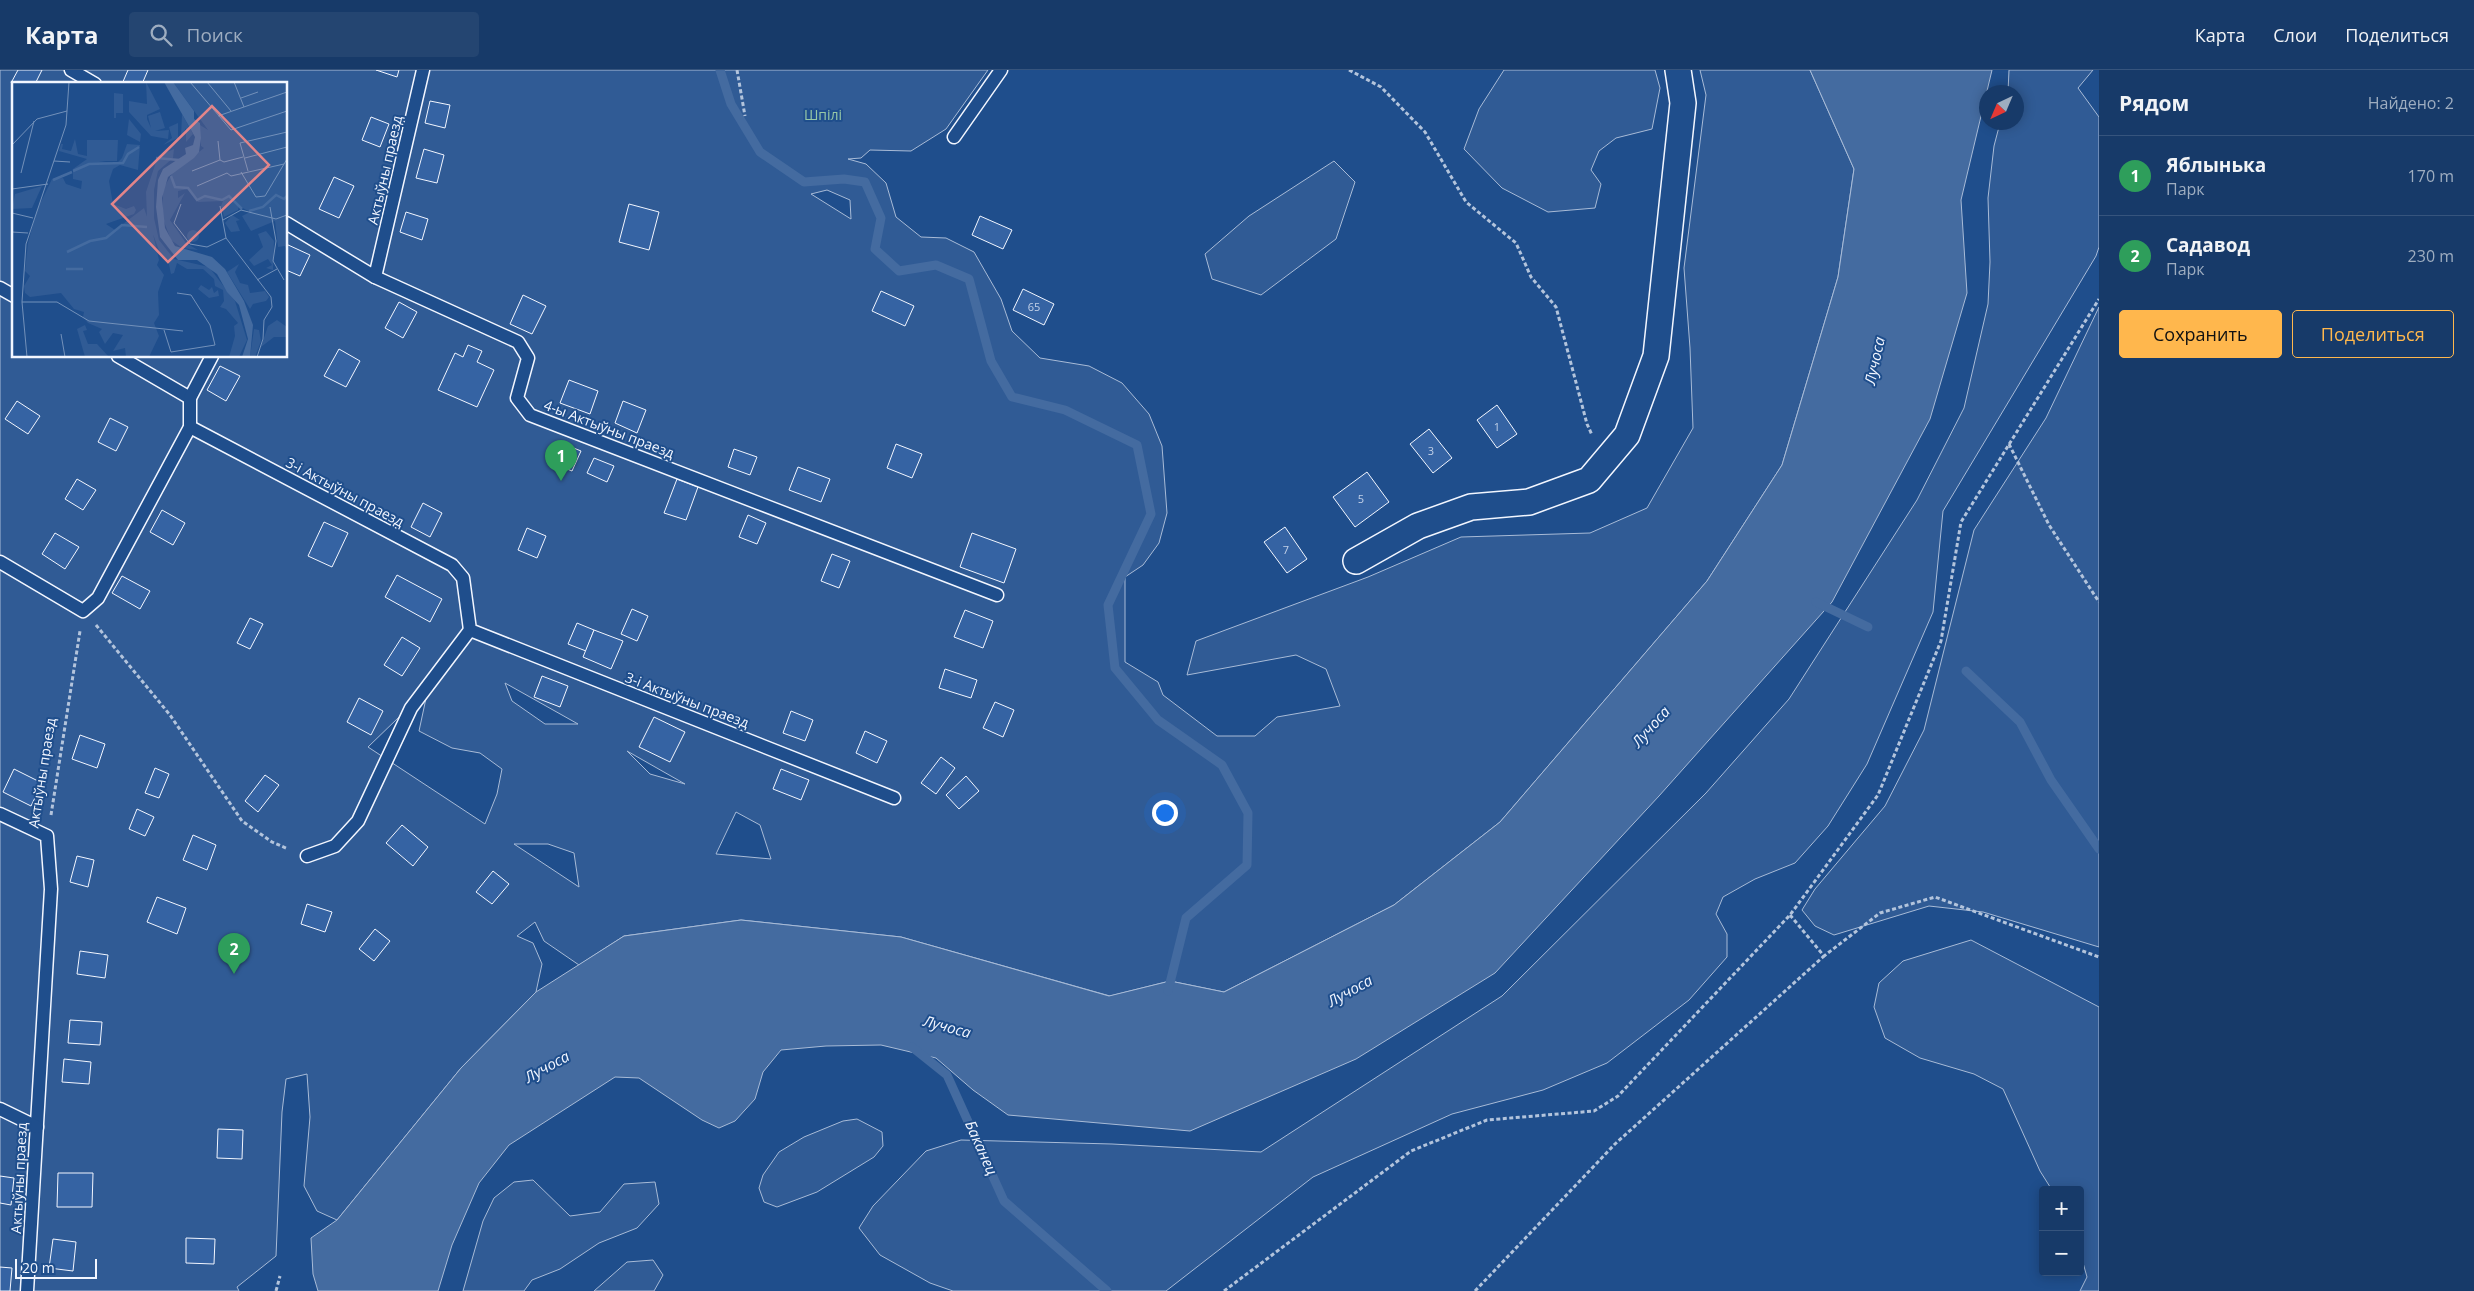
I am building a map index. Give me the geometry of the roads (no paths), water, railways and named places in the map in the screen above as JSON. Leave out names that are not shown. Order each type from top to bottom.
[{"type":"street","points":[[1356,561],[1418,526],[1462,510],[1471,507],[1529,502],[1589,480],[1626,435],[1656,356],[1682,104],[1678,70]]},
{"type":"lane","points":[[71,70],[92,82]]},
{"type":"lane","name":"Актыўны праезд","points":[[376,277],[423,70]]},
{"type":"lane","points":[[954,137],[1001,70]]},
{"type":"lane","name":"4-ы Актыўны праезд","points":[[288,225],[376,277],[518,342],[528,358],[517,398],[530,415],[997,595]]},
{"type":"lane","points":[[0,288],[12,295]]},
{"type":"lane","points":[[121,358],[190,398]]},
{"type":"lane","points":[[0,562],[83,611],[98,598],[190,427],[190,398],[211,358]]},
{"type":"lane","name":"3-і Актыўны праезд","points":[[190,427],[452,565],[463,578],[470,630],[894,798]]},
{"type":"lane","points":[[307,856],[335,846],[358,821],[411,708],[470,630]]},
{"type":"lane","name":"Актыўны праезд","points":[[0,814],[47,836],[52,889],[27,1291]]},
{"type":"lane","points":[[0,1109],[37,1127]]},
{"type":"water","name":"Лучоса","points":[[1810,70],[1992,70],[1988,85],[1979,85],[1979,125],[1961,200],[1967,293],[1930,419],[1832,602],[1659,796],[1495,973],[1356,1059],[1190,1131],[1008,1115],[973,1090],[936,1058],[881,1045],[826,1046],[781,1050],[763,1072],[755,1099],[735,1121],[719,1128],[702,1120],[639,1078],[615,1077],[509,1145],[479,1183],[452,1245],[438,1291],[318,1291],[313,1274],[311,1238],[337,1220],[461,1068],[536,992],[624,936],[741,920],[901,937],[1109,996],[1170,981],[1224,992],[1394,905],[1500,822],[1707,581],[1782,465],[1838,277],[1854,169]]},
{"type":"waterway","points":[[720,70],[731,104],[760,152],[804,182],[844,179],[865,182],[881,218],[875,249],[899,271],[936,265],[969,279],[991,361],[1012,397],[1065,410],[1137,445],[1151,514],[1108,605],[1115,668],[1158,720],[1222,765],[1248,813],[1247,865],[1186,918],[1168,991]]},
{"type":"waterway","points":[[1816,602],[1868,627]]},
{"type":"waterway","points":[[1966,671],[2020,722],[2051,780],[2099,849]]},
{"type":"waterway","name":"Баканец","points":[[912,1047],[947,1075],[1004,1201],[1107,1291]]},
{"type":"place","name":"Яблынька","points":[[561,481]]},
{"type":"place","name":"Садавод","points":[[234,974]]},
{"type":"park label","name":"Шпілі","points":[[823,115]]}]
